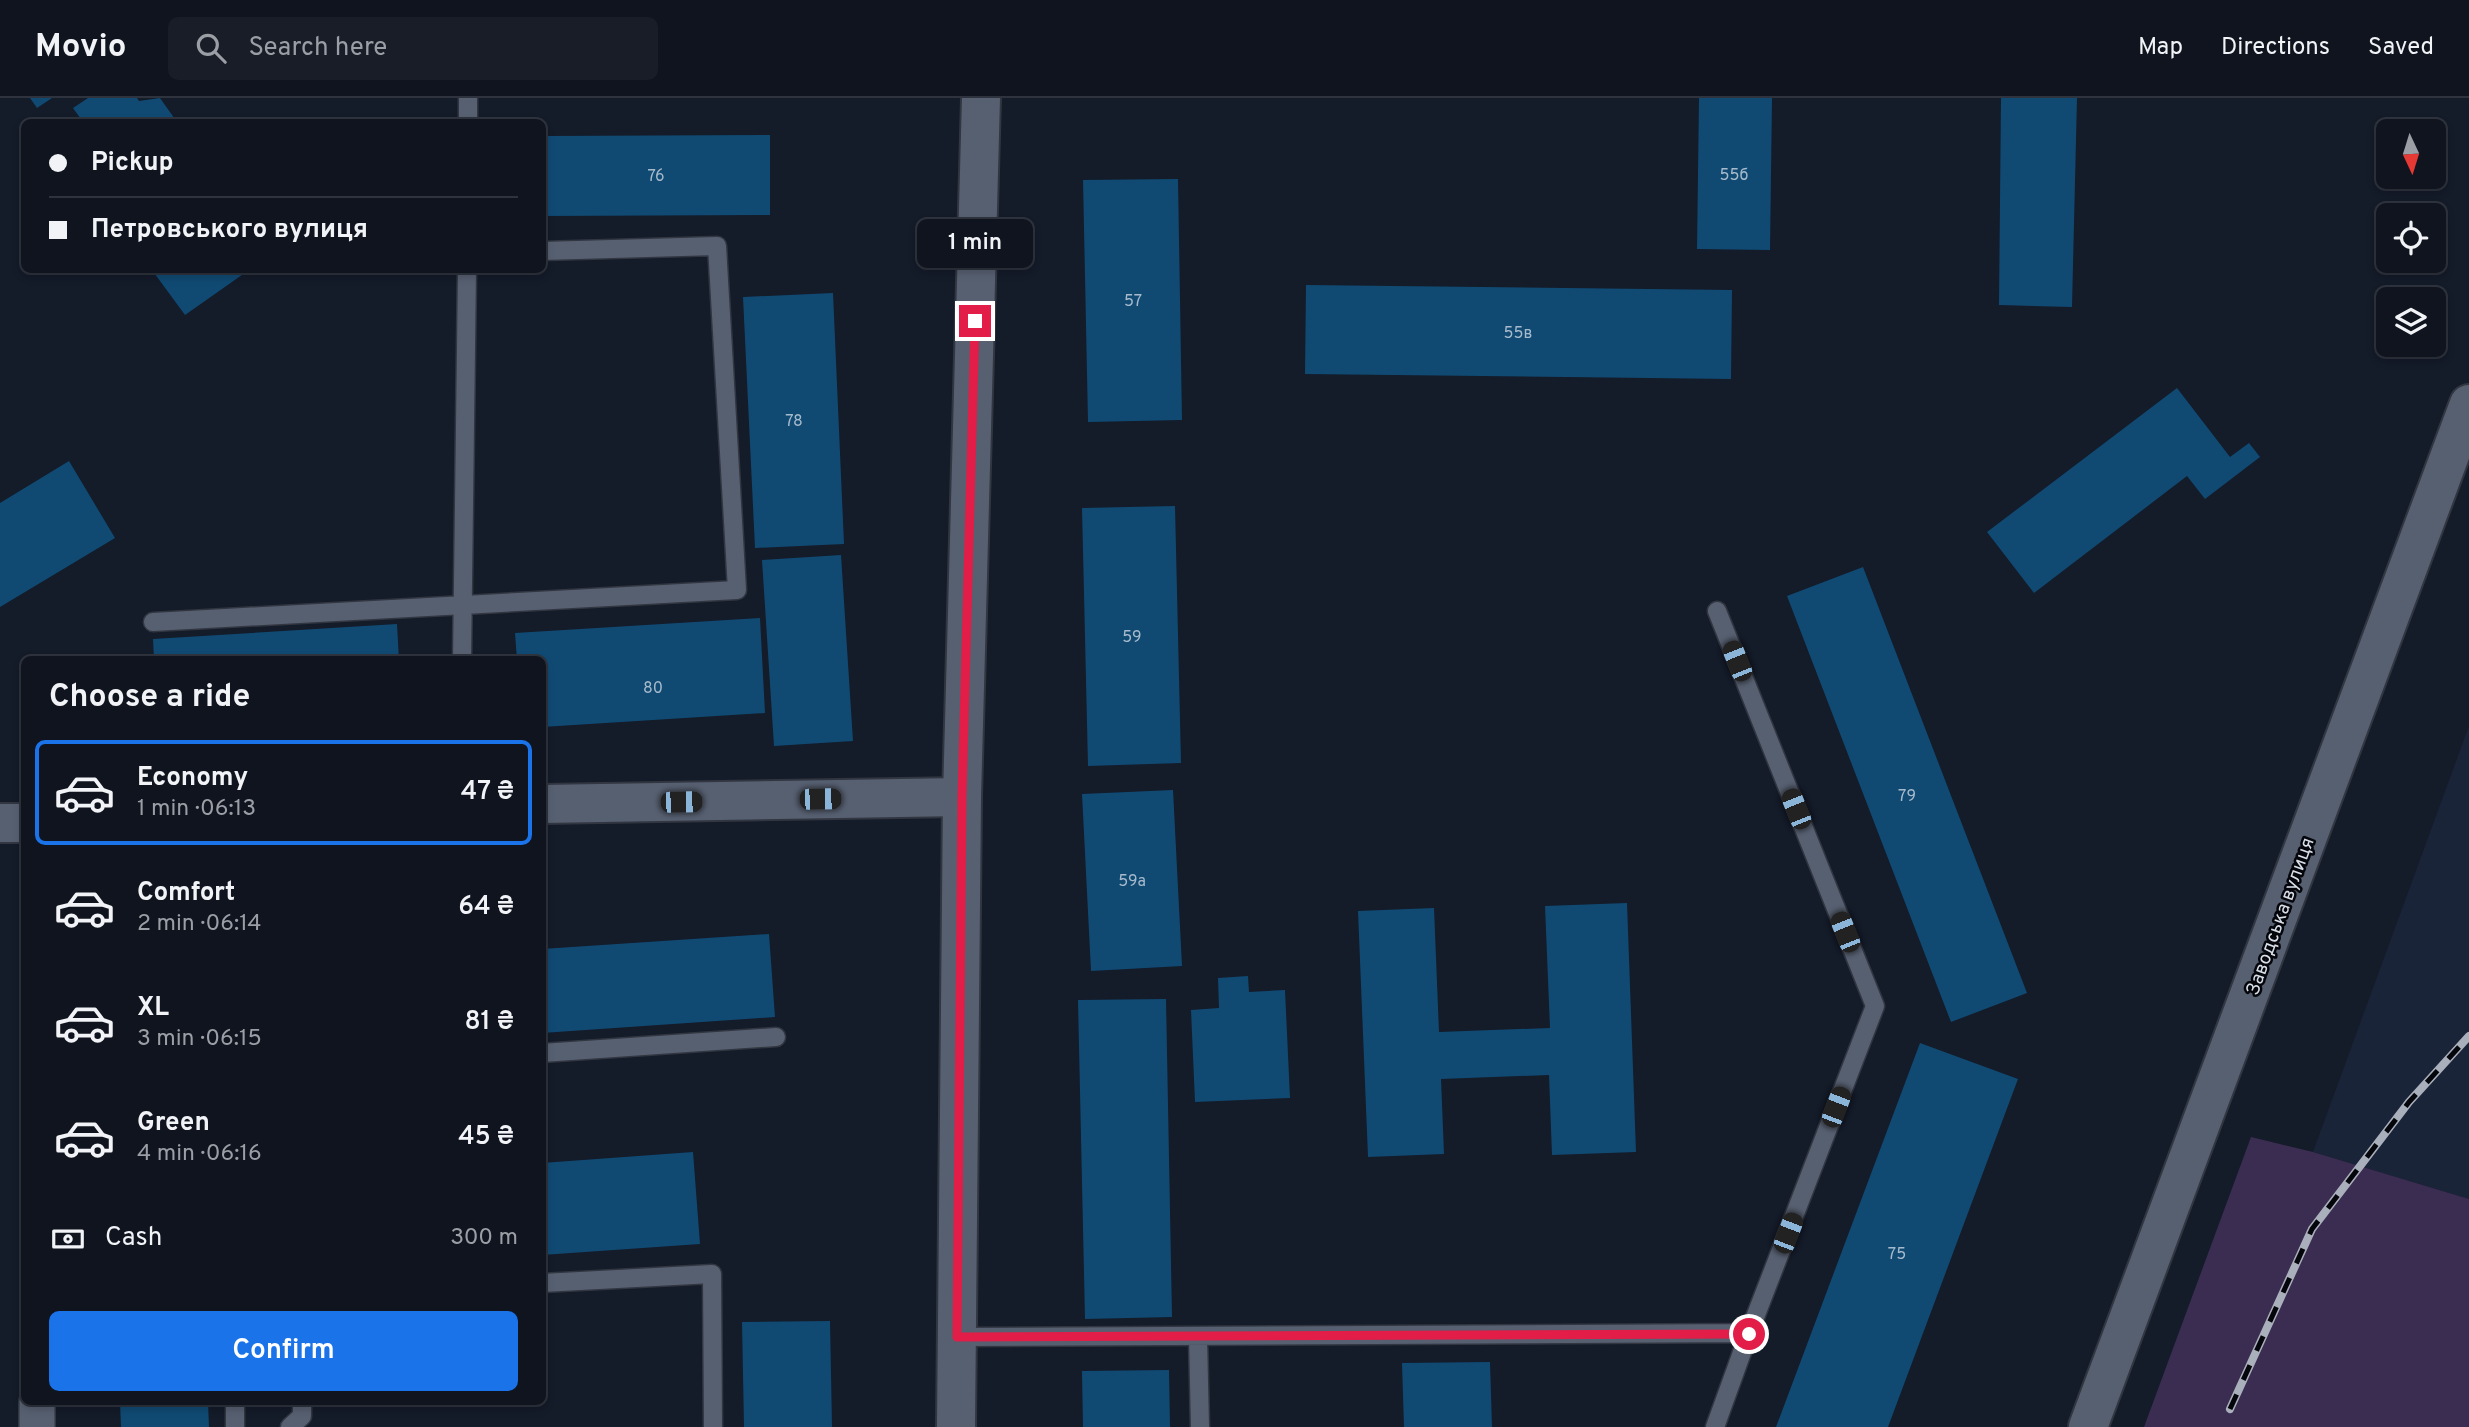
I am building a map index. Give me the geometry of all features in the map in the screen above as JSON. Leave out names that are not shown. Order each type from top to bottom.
[{"type":"main road","points":[[956,1427],[962,797],[981,98]]},
{"type":"main road","name":"Заводська вулиця","points":[[2088,1427],[2469,404]]},
{"type":"main road","points":[[546,804],[962,797]]},
{"type":"main road","points":[[0,823],[21,823]]},
{"type":"street","points":[[37,1405],[37,1427]]},
{"type":"lane","points":[[468,98],[468,119]]},
{"type":"lane","points":[[152,622],[737,590],[717,246],[546,251]]},
{"type":"lane","points":[[462,656],[467,273]]},
{"type":"lane","points":[[1715,1427],[1875,1006],[1717,611]]},
{"type":"lane","points":[[546,1053],[776,1037]]},
{"type":"lane","points":[[546,1283],[712,1274],[713,1427]]},
{"type":"lane","points":[[957,1337],[1749,1334]]},
{"type":"lane","points":[[1198,1337],[1200,1427]]},
{"type":"lane","points":[[234,1405],[235,1427]]},
{"type":"lane","points":[[290,1427],[302,1416],[302,1405]]},
{"type":"shaded area","points":[[2469,726],[2469,1199],[2313,1152]]},
{"type":"shaded area","points":[[2251,1137],[2313,1152],[2469,1199],[2469,1427],[2144,1427]]},
{"type":"building","points":[[30,98],[52,98],[37,108]]},
{"type":"building","points":[[88,98],[137,98],[139,101],[160,98],[175,119],[81,119],[73,108]]},
{"type":"building","points":[[1699,98],[1772,98],[1770,250],[1697,249]]},
{"type":"building","points":[[2001,98],[2077,98],[2072,307],[1999,305]]},
{"type":"building","points":[[770,135],[770,215],[546,216],[546,136]]},
{"type":"building","points":[[1178,179],[1182,420],[1088,422],[1083,180]]},
{"type":"building","points":[[154,273],[245,273],[185,315]]},
{"type":"building","points":[[1306,285],[1732,290],[1731,379],[1305,374]]},
{"type":"building","points":[[833,293],[844,544],[755,548],[743,297]]},
{"type":"building","points":[[2177,388],[2230,457],[2249,443],[2260,457],[2205,499],[2187,476],[2034,593],[1987,532]]},
{"type":"building","points":[[69,461],[115,538],[0,607],[0,503]]},
{"type":"building","points":[[1175,506],[1181,763],[1088,766],[1082,508]]},
{"type":"building","points":[[841,555],[853,741],[774,746],[762,560]]},
{"type":"building","points":[[1863,567],[2027,993],[1951,1022],[1787,596]]},
{"type":"building","points":[[760,618],[765,713],[546,727],[546,656],[517,656],[515,633]]},
{"type":"building","points":[[397,624],[399,656],[154,656],[153,639]]},
{"type":"building","points":[[1173,790],[1182,966],[1091,971],[1082,794]]},
{"type":"building","points":[[1627,903],[1636,1152],[1552,1155],[1549,1075],[1441,1079],[1444,1154],[1368,1157],[1358,911],[1434,908],[1439,1032],[1550,1028],[1545,906]]},
{"type":"building","points":[[769,934],[775,1017],[546,1033],[546,949]]},
{"type":"building","points":[[1248,976],[1249,992],[1285,990],[1290,1098],[1195,1102],[1191,1010],[1219,1008],[1218,978]]},
{"type":"building","points":[[1166,999],[1172,1317],[1085,1319],[1078,1000]]},
{"type":"building","points":[[1920,1043],[2018,1079],[1888,1427],[1776,1427]]},
{"type":"building","points":[[693,1152],[700,1244],[546,1255],[546,1163]]},
{"type":"building","points":[[830,1321],[832,1427],[744,1427],[742,1322]]},
{"type":"building","points":[[1490,1362],[1492,1427],[1404,1427],[1402,1363]]},
{"type":"building","points":[[1169,1370],[1170,1427],[1083,1427],[1082,1371]]},
{"type":"building","points":[[120,1405],[208,1405],[209,1427],[121,1427]]},
{"type":"railway","points":[[2230,1409],[2312,1229],[2409,1102],[2469,1036]]},
{"type":"route","points":[[975,321],[962,797],[957,1337],[1749,1334]]}]
